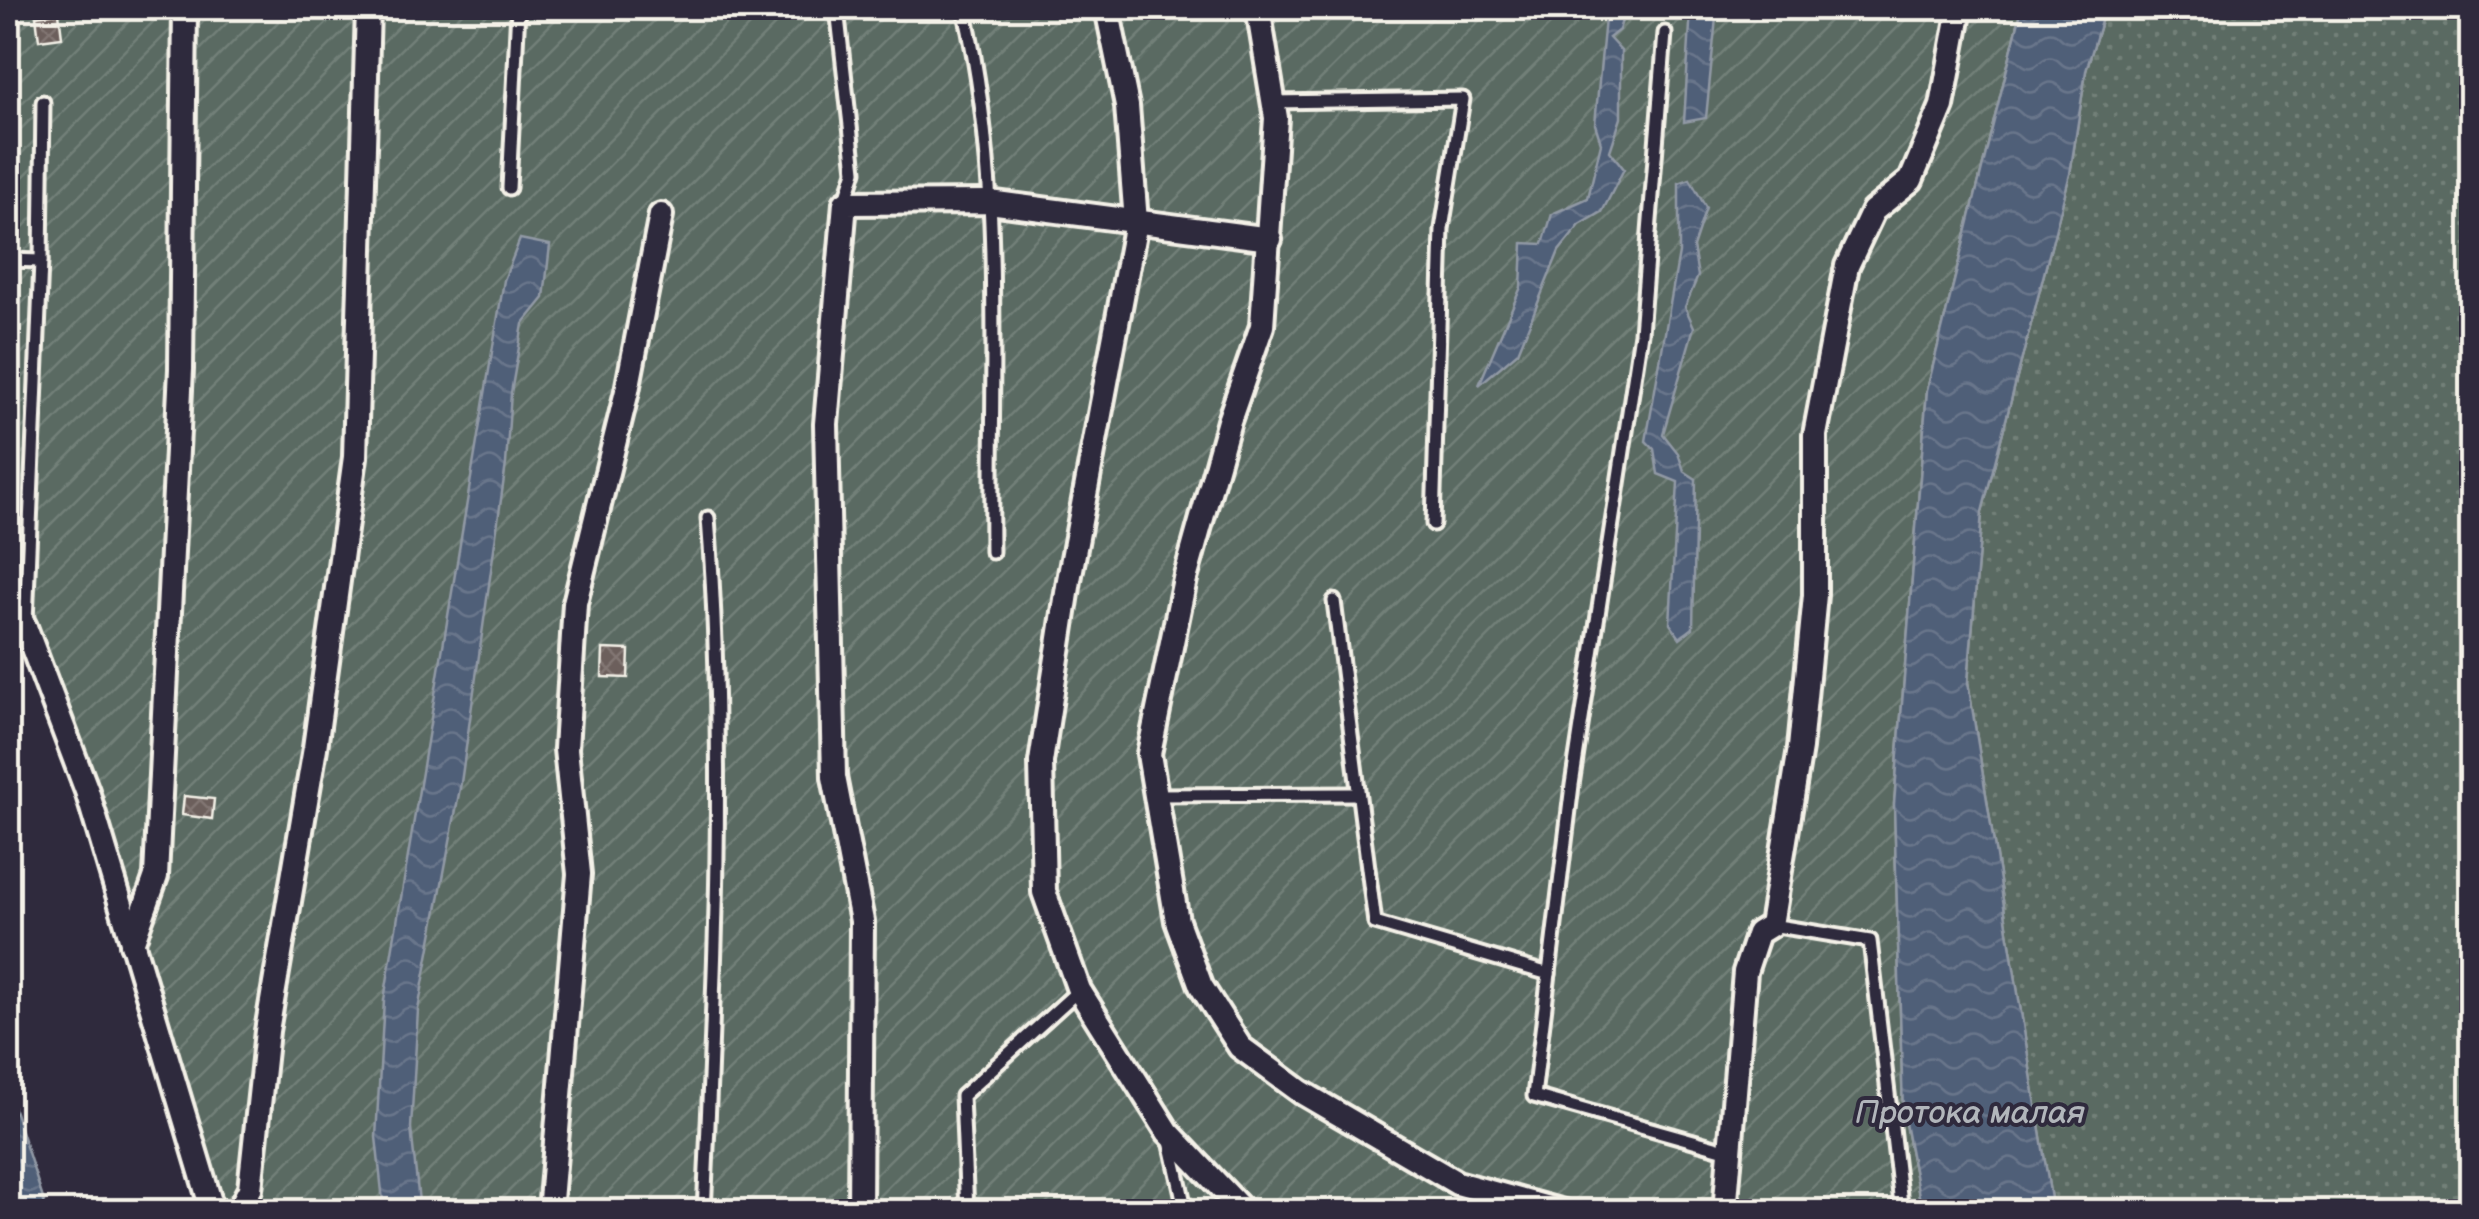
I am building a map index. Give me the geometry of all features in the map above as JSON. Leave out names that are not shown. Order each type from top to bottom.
[{"type":"street","points":[[132,944],[156,876],[181,369],[185,8]]},
{"type":"street","points":[[238,1212],[250,1189],[267,1031],[315,748],[354,457],[368,8]]},
{"type":"street","points":[[1107,8],[1127,106],[1136,222],[1069,580],[1041,762],[1044,892],[1079,990],[1168,1132],[1244,1212]]},
{"type":"street","points":[[1258,8],[1273,102],[1270,239],[1262,326],[1229,421],[1180,599],[1149,754],[1178,921],[1201,986],[1240,1047],[1301,1092],[1457,1183],[1563,1212]]},
{"type":"street","points":[[1725,1212],[1744,972],[1758,933],[1771,925],[1800,748],[1815,594],[1815,436],[1847,266],[1873,211],[1911,180],[1942,106],[1960,8]]},
{"type":"street","points":[[860,1212],[862,921],[834,777],[826,424],[845,202],[989,202],[1270,239]]},
{"type":"street","points":[[550,1212],[578,874],[566,749],[576,602],[627,391],[661,215]]},
{"type":"street","points":[[8,599],[26,626],[87,791],[213,1212]]},
{"type":"lane","points":[[509,188],[518,8]]},
{"type":"lane","points":[[837,8],[856,171],[845,202]]},
{"type":"lane","points":[[964,8],[980,76],[989,202],[992,552]]},
{"type":"lane","points":[[1665,33],[1641,333],[1572,785],[1534,1096],[1729,1151]]},
{"type":"lane","points":[[1273,102],[1463,100],[1442,229],[1433,524]]},
{"type":"lane","points":[[26,626],[42,260],[43,102]]},
{"type":"lane","points":[[8,260],[42,260]]},
{"type":"lane","points":[[704,1212],[719,890],[718,728],[708,518]]},
{"type":"lane","points":[[1334,602],[1375,924],[1549,974]]},
{"type":"lane","points":[[1156,794],[1358,794]]},
{"type":"lane","points":[[1771,925],[1870,941],[1902,1212]]},
{"type":"lane","points":[[966,1212],[962,1096],[1079,990]]},
{"type":"lane","points":[[1168,1132],[1186,1212]]},
{"type":"green space","points":[[8,8],[2022,8],[1927,390],[1894,804],[1903,1113],[1922,1211],[225,1211],[8,530]]},
{"type":"green space","points":[[2105,8],[2471,8],[2471,1211],[2053,1212],[1968,682],[1982,512],[2070,174],[2086,71]]},
{"type":"water","points":[[1606,8],[1626,8],[1619,30],[1609,38],[1621,51],[1621,118],[1610,151],[1624,169],[1602,212],[1580,225],[1559,251],[1518,352],[1479,385],[1521,287],[1523,243],[1543,244],[1552,214],[1588,198],[1601,143],[1595,124]]},
{"type":"water","points":[[1691,8],[1717,8],[1706,118],[1684,122]]},
{"type":"water","name":"Протока малая","points":[[2022,8],[2105,8],[2086,71],[2070,174],[1982,512],[1968,682],[2053,1211],[1922,1211],[1903,1113],[1894,804],[1927,390]]},
{"type":"water","points":[[1690,179],[1706,208],[1693,247],[1698,276],[1685,307],[1694,327],[1663,434],[1678,453],[1684,471],[1696,479],[1693,628],[1680,638],[1670,624],[1678,482],[1658,474],[1654,449],[1646,441],[1679,253],[1679,183]]},
{"type":"water","points":[[520,239],[550,245],[544,298],[523,324],[511,393],[506,464],[461,783],[418,1010],[411,1128],[420,1211],[384,1211],[376,1137],[384,1000],[504,280]]},
{"type":"water","points":[[8,1089],[9,1094],[47,1211],[8,1211]]},
{"type":"building","points":[[59,13],[62,37],[39,40],[36,16]]},
{"type":"building","points":[[603,649],[629,650],[628,678],[602,677]]},
{"type":"building","points":[[184,796],[214,799],[212,819],[182,815]]}]
